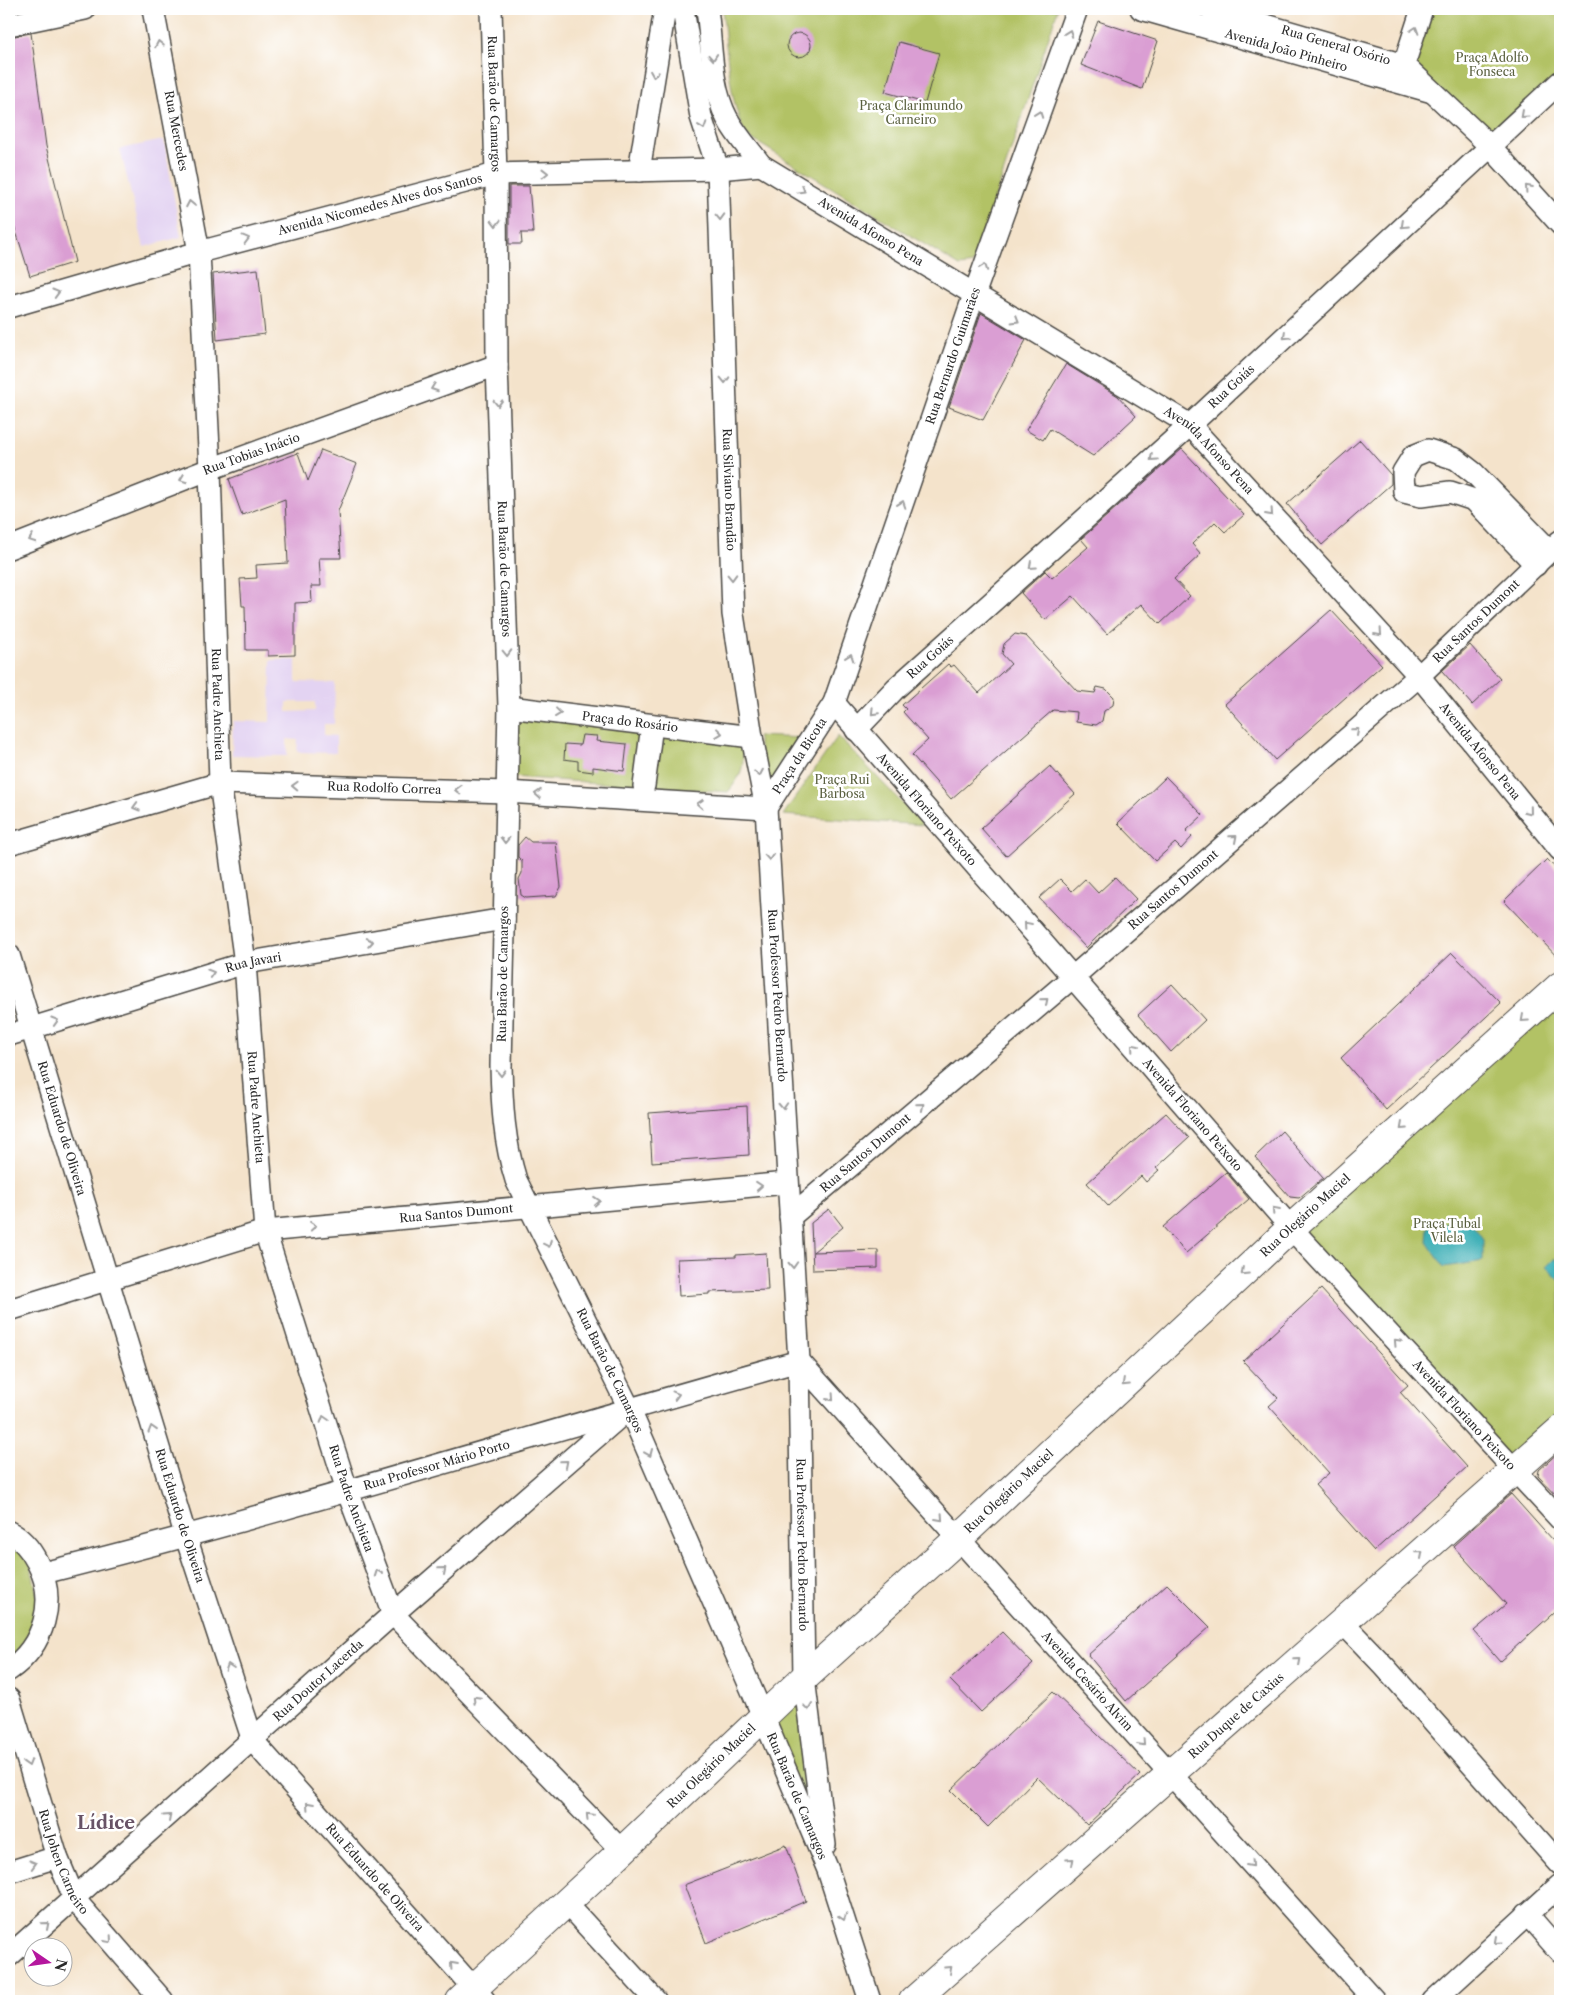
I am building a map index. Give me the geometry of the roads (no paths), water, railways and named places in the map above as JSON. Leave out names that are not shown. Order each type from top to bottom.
[{"type":"main road","name":"Rua Olegário Maciel","points":[[473,1997],[566,1903],[762,1716],[958,1539],[1291,1228],[1560,986]]},
{"type":"main road","name":"Rua Duque de Caxias","points":[[913,2001],[1169,1773],[1560,1430]]},
{"type":"street","points":[[9,25],[85,9]]},
{"type":"street","name":"Rua Mercedes","points":[[153,9],[199,252]]},
{"type":"street","name":"Rua Barão de Camargos","points":[[491,9],[496,174],[497,365],[509,707],[501,1066],[502,1114],[509,1157],[516,1180],[629,1408],[828,1870]]},
{"type":"street","points":[[639,171],[665,9]]},
{"type":"street","name":"Rua Silviano Brandão","points":[[683,9],[700,118],[718,169],[733,614],[752,737],[766,808]]},
{"type":"street","points":[[707,9],[715,82],[722,105],[727,118],[761,165]]},
{"type":"street","name":"Rua Bernardo Guimarães","points":[[834,703],[974,295],[1077,9]]},
{"type":"street","name":"Avenida João Pinheiro","points":[[1141,9],[1401,75],[1432,92],[1489,145],[1560,224]]},
{"type":"street","name":"Rua General Osório","points":[[1211,9],[1401,75]]},
{"type":"street","points":[[1401,75],[1422,9]]},
{"type":"street","name":"Rua Goiás","points":[[856,730],[896,688],[1190,426],[1489,145],[1560,82]]},
{"type":"street","name":"Avenida Nicomedes Alves dos Santos","points":[[9,307],[199,252],[496,174],[718,169],[761,165]]},
{"type":"street","name":"Avenida Afonso Pena","points":[[761,165],[1190,426],[1419,676],[1560,850]]},
{"type":"street","name":"Rua Padre Anchieta","points":[[199,252],[210,469],[220,784],[245,963],[265,1231],[347,1490],[393,1614],[622,1851]]},
{"type":"street","name":"Rua Tobias Inácio","points":[[9,548],[210,469],[497,365]]},
{"type":"street","points":[[1428,450],[1456,459],[1474,473],[1548,552],[1474,500],[1450,492],[1421,496],[1404,492],[1403,472],[1413,456],[1428,450]]},
{"type":"street","name":"Rua Santos Dumont","points":[[790,1217],[1073,977],[1419,676],[1548,552]]},
{"type":"street","name":"Avenida Floriano Peixoto","points":[[834,703],[1291,1228],[1516,1470],[1560,1520]]},
{"type":"street","name":"Praça da Bicota","points":[[766,808],[834,703]]},
{"type":"street","name":"Praça do Rosário","points":[[509,707],[752,737]]},
{"type":"street","points":[[644,786],[652,725]]},
{"type":"street","name":"Rua Rodolfo Correa","points":[[9,844],[220,784],[506,792],[766,808]]},
{"type":"street","name":"Rua Professor Pedro Bernardo","points":[[766,808],[787,1183]]},
{"type":"street","name":"Rua Javari","points":[[9,1035],[245,963],[504,919]]},
{"type":"street","name":"Rua Eduardo de Oliveira","points":[[9,955],[186,1538],[253,1741],[473,1997]]},
{"type":"street","points":[[787,1183],[790,1217]]},
{"type":"street","name":"Rua Santos Dumont","points":[[9,1310],[265,1231],[787,1183]]},
{"type":"street","name":"Rua Professor Pedro Bernardo","points":[[790,1217],[799,1361],[804,1678],[828,1870]]},
{"type":"street","name":"Rua Professor Mário Porto","points":[[43,1573],[186,1538],[629,1408],[799,1361]]},
{"type":"street","name":"Avenida Cesário Alvim","points":[[799,1361],[1375,2001]]},
{"type":"street","name":"Rua Doutor Lacerda","points":[[9,1956],[75,1900],[393,1614],[629,1408]]},
{"type":"street","points":[[9,1532],[31,1551],[43,1573],[47,1596],[45,1620],[36,1643],[21,1661],[9,1670]]},
{"type":"street","points":[[1342,1622],[1385,1667],[1560,1864]]},
{"type":"street","name":"Rua Johen Carneiro","points":[[9,1699],[58,1857],[75,1900],[163,2001]]},
{"type":"street","points":[[9,1872],[58,1857]]},
{"type":"street","points":[[828,1870],[870,2001]]},
{"type":"street","points":[[1433,2001],[1560,1884]]},
{"type":"street","points":[[566,1903],[656,2001]]},
{"type":"street","points":[[1528,1914],[1560,1952]]},
{"type":"water","points":[[1468,1218],[1483,1239],[1483,1261],[1444,1267],[1427,1242],[1428,1227]]},
{"type":"water","points":[[1555,1258],[1560,1264],[1560,1281],[1546,1267]]},
{"type":"district","name":"Lídice","points":[[106,1823]]},
{"type":"park label","name":"Praça Adolfo Fonseca","points":[[1492,65]]},
{"type":"park label","name":"Praça Clarimundo Carneiro","points":[[911,113]]},
{"type":"park label","name":"Praça Rui Barbosa","points":[[842,787]]},
{"type":"park label","name":"Praça Tubal Vilela","points":[[1447,1231]]}]
